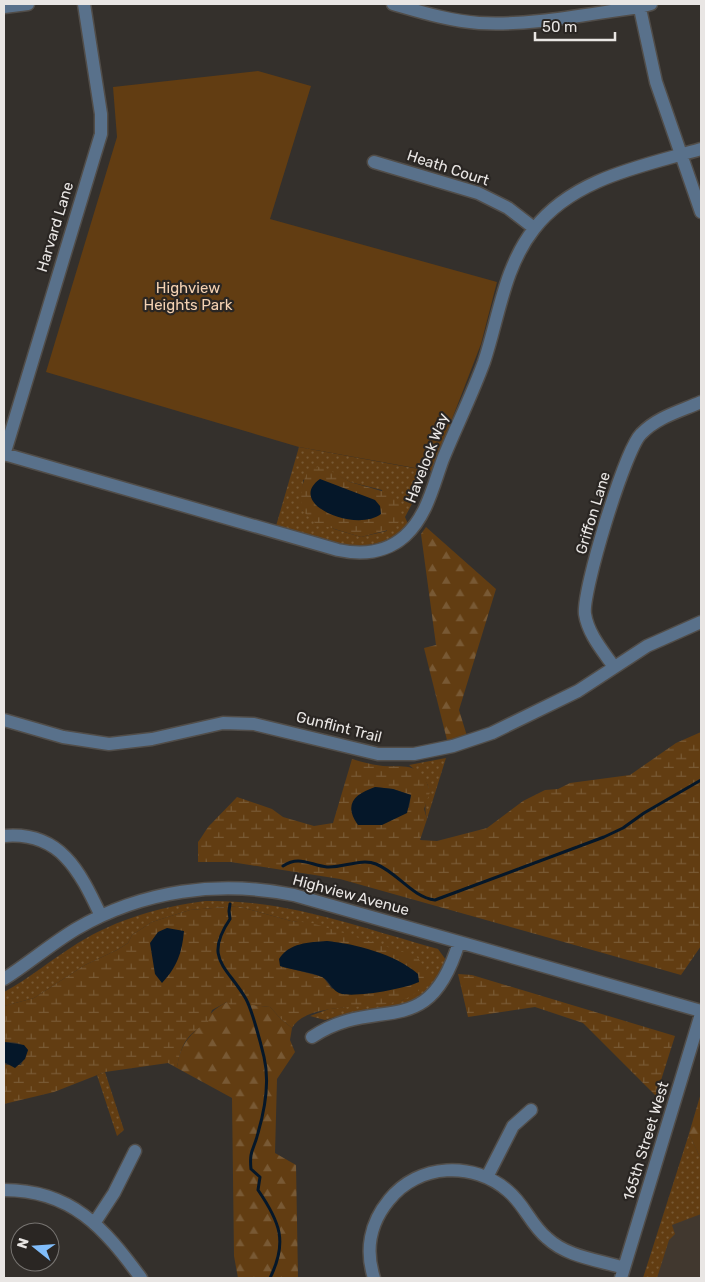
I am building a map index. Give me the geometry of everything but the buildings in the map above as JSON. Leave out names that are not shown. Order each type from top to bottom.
[{"type":"street","points":[[4,7],[28,4]]},
{"type":"street","name":"Harvard Lane","points":[[4,454],[101,134],[101,114],[84,4]]},
{"type":"street","points":[[393,4],[433,16],[479,23],[524,22],[643,5],[656,82],[701,212]]},
{"type":"street","name":"Havelock Way","points":[[4,454],[338,550],[366,553],[392,545],[404,538],[422,517],[455,429],[483,364],[506,284],[518,255],[534,228],[558,204],[587,185],[701,149]]},
{"type":"street","name":"Heath Court","points":[[374,162],[478,193],[508,208],[534,228]]},
{"type":"street","name":"Griffon Lane","points":[[614,667],[589,628],[585,600],[627,458],[640,435],[650,425],[701,402]]},
{"type":"street","name":"Gunflint Trail","points":[[4,720],[63,737],[109,744],[152,739],[223,723],[254,724],[378,754],[402,755],[453,746],[492,733],[578,691],[647,646],[701,622]]},
{"type":"street","points":[[4,836],[34,838],[50,845],[64,855],[76,867],[101,916]]},
{"type":"street","name":"Highview Avenue","points":[[4,979],[76,930],[101,916],[141,900],[186,890],[258,889],[294,895],[701,1013]]},
{"type":"street","points":[[312,1037],[342,1020],[401,1012],[425,1001],[435,992],[450,971],[459,942]]},
{"type":"street","name":"165th Street West","points":[[623,1273],[701,1013]]},
{"type":"street","points":[[487,1177],[513,1126],[531,1110]]},
{"type":"street","points":[[95,1222],[114,1193],[134,1151]]},
{"type":"street","points":[[374,1278],[369,1254],[374,1225],[381,1211],[401,1188],[413,1180],[442,1170],[458,1170],[487,1177],[508,1191],[517,1200],[547,1239],[578,1255],[623,1273]]},
{"type":"street","points":[[4,1190],[24,1191],[49,1197],[72,1207],[95,1222],[141,1278]]},
{"type":"shaded area","points":[[701,1093],[701,1278],[643,1278],[659,1233]]},
{"type":"green space","name":"Highview Heights Park","points":[[258,71],[311,86],[270,219],[497,282],[481,344],[432,471],[299,447],[46,372],[117,137],[113,87]]},
{"type":"green space","points":[[299,447],[424,470],[414,500],[405,517],[408,524],[394,536],[378,543],[362,546],[327,542],[276,526]],"holes":[[[328,470],[350,482],[382,490],[387,531],[361,537],[334,529],[302,510],[303,480]]]},
{"type":"green space","points":[[318,467],[328,469],[350,482],[392,494],[398,500],[400,510],[399,522],[392,529],[361,537],[315,523],[302,510],[301,495],[304,480],[309,470]]},
{"type":"green space","points":[[426,527],[496,589],[459,710],[467,736],[447,740],[424,648],[436,645],[421,534]]},
{"type":"green space","points":[[701,732],[701,946],[681,975],[340,879],[231,862],[198,862],[198,842],[210,825],[237,797],[272,809],[283,817],[314,826],[333,823],[352,759],[379,766],[412,768],[423,775],[430,792],[424,809],[427,819],[420,840],[437,841],[487,828],[523,801],[545,790],[558,789],[570,783],[630,775],[676,743]],"holes":[[[375,787],[393,789],[411,795],[409,808]]]},
{"type":"green space","points":[[446,758],[427,819],[425,809],[428,787],[426,781],[409,765]]},
{"type":"green space","points":[[205,901],[265,905],[323,916],[438,949],[446,960],[443,971],[428,991],[408,1005],[383,1011],[352,1012],[325,1020],[310,1016],[329,1009],[404,1000],[312,924],[291,921],[237,906],[190,910],[152,922],[132,935],[128,943],[85,965],[34,998],[4,1006],[4,992],[68,949],[108,927],[139,915]]},
{"type":"green space","points":[[237,906],[291,921],[312,923],[416,956],[429,972],[429,980],[416,993],[405,999],[393,1003],[313,1013],[301,1019],[292,1028],[270,1007],[242,1004],[236,1010],[227,1002],[212,1010],[208,1022],[186,1040],[177,1068],[168,1063],[105,1072],[54,1092],[4,1104],[4,1062],[6,1065],[21,1065],[28,1050],[26,1047],[14,1042],[4,1042],[4,1006],[34,998],[85,965],[128,943],[132,935],[152,922],[190,910]],"holes":[[[327,941],[344,943],[378,953],[332,989],[323,977],[280,966]]]},
{"type":"green space","points":[[458,974],[472,975],[675,1036],[656,1096],[583,1023],[535,1007],[468,1017]]},
{"type":"green space","points":[[227,1002],[270,1007],[292,1028],[290,1040],[295,1052],[277,1079],[275,1153],[296,1165],[298,1278],[238,1278],[234,1256],[232,1098],[177,1068],[186,1041],[214,1011]]},
{"type":"green space","points":[[105,1072],[124,1130],[117,1136],[97,1075]]},
{"type":"green space","points":[[701,1093],[701,1159],[689,1134]]},
{"type":"green space","points":[[689,1134],[701,1159],[701,1214],[672,1225],[675,1234],[669,1240],[657,1278],[643,1278]]},
{"type":"water","points":[[320,479],[375,500],[380,506],[381,514],[370,519],[356,520],[341,518],[328,513],[317,506],[311,498],[312,488]]},
{"type":"water","points":[[375,787],[393,789],[411,795],[407,813],[382,825],[358,825],[352,811],[353,801],[362,793]]},
{"type":"water","points":[[167,928],[184,931],[178,959],[162,983],[155,974],[150,943],[158,932]]},
{"type":"water","points":[[327,941],[362,947],[387,956],[409,967],[418,974],[419,982],[381,992],[350,995],[339,993],[322,977],[280,966],[279,959],[288,950],[300,944]]},
{"type":"water","points":[[4,1042],[24,1045],[28,1050],[25,1059],[15,1068],[4,1062]]},
{"type":"waterway","points":[[283,866],[294,861],[327,867],[370,862],[384,868],[412,890],[435,900],[604,837],[623,828],[644,813],[701,780]]},
{"type":"waterway","points":[[230,904],[230,919],[218,944],[218,953],[225,970],[246,999],[254,1019],[266,1066],[267,1086],[265,1105],[251,1154],[251,1169],[260,1177],[258,1190],[272,1212],[279,1232],[279,1254],[270,1278]]}]
